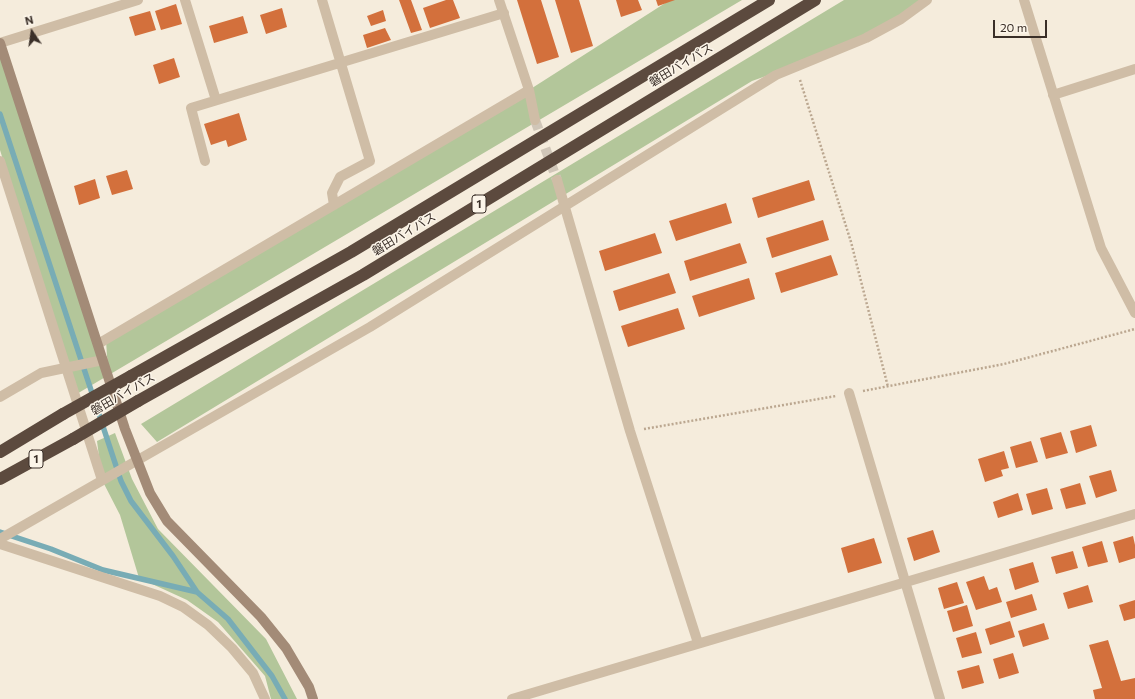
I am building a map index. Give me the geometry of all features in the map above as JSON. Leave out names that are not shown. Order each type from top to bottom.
[{"type":"highway","name":"磐田バイパス","points":[[0,452],[62,414],[351,252],[769,0]]},
{"type":"highway","name":"磐田バイパス","points":[[0,479],[364,274],[815,0]]},
{"type":"street","points":[[138,0],[0,43],[103,360],[137,461],[150,493],[167,521],[261,616],[286,648],[309,687],[313,699]]},
{"type":"street","points":[[185,0],[216,100]]},
{"type":"street","points":[[322,0],[370,161],[340,177],[332,194],[334,205]]},
{"type":"street","points":[[499,0],[529,90],[535,120]]},
{"type":"street","points":[[0,539],[370,327],[770,80],[866,38],[902,19],[927,0]]},
{"type":"street","points":[[1024,0],[1101,248],[1135,313]]},
{"type":"street","points":[[205,160],[191,108],[504,13]]},
{"type":"street","points":[[1053,94],[1135,69]]},
{"type":"street","points":[[98,344],[529,90]]},
{"type":"street","points":[[0,161],[102,480]]},
{"type":"street","points":[[557,180],[630,431],[698,643]]},
{"type":"street","points":[[0,397],[41,372],[103,360]]},
{"type":"street","points":[[849,393],[940,699]]},
{"type":"street","points":[[512,699],[1135,514]]},
{"type":"street","points":[[0,544],[160,596],[183,607],[208,625],[232,648],[252,673],[265,699]]},
{"type":"path","points":[[796,68],[850,242],[888,386]]},
{"type":"path","points":[[630,431],[849,393],[1004,364],[1135,329]]},
{"type":"green space","points":[[670,0],[742,0],[75,395],[0,150],[0,43],[108,373],[106,340],[529,90]]},
{"type":"green space","points":[[844,0],[931,0],[828,54],[752,81],[157,442],[141,424]]},
{"type":"green space","points":[[115,433],[132,479],[158,529],[266,639],[297,699],[271,699],[265,676],[218,622],[187,600],[139,578],[120,515],[102,480],[97,441]]},
{"type":"building","points":[[399,0],[411,0],[422,30],[411,33]]},
{"type":"building","points":[[446,0],[453,0],[460,18],[430,28],[423,8]]},
{"type":"building","points":[[517,0],[541,0],[559,57],[537,64]]},
{"type":"building","points":[[555,0],[579,0],[593,46],[571,53]]},
{"type":"building","points":[[616,0],[638,0],[642,10],[621,17]]},
{"type":"building","points":[[656,0],[675,0],[658,6]]},
{"type":"building","points":[[176,4],[182,24],[161,30],[155,11]]},
{"type":"building","points":[[282,8],[287,27],[266,34],[260,15]]},
{"type":"building","points":[[383,10],[386,21],[371,26],[367,16]]},
{"type":"building","points":[[150,11],[156,30],[135,36],[129,17]]},
{"type":"building","points":[[243,16],[248,33],[214,43],[209,26]]},
{"type":"building","points":[[385,28],[391,40],[367,48],[363,35]]},
{"type":"building","points":[[174,58],[180,77],[159,84],[153,65]]},
{"type":"building","points":[[239,113],[247,140],[228,147],[226,140],[211,145],[204,124]]},
{"type":"building","points":[[127,170],[133,189],[112,195],[106,176]]},
{"type":"building","points":[[95,179],[100,198],[79,205],[74,186]]},
{"type":"building","points":[[809,180],[815,200],[758,218],[752,198]]},
{"type":"building","points":[[726,203],[732,223],[676,241],[669,221]]},
{"type":"building","points":[[823,220],[829,240],[772,258],[766,238]]},
{"type":"building","points":[[655,233],[662,253],[605,271],[599,251]]},
{"type":"building","points":[[740,243],[747,263],[690,281],[684,261]]},
{"type":"building","points":[[831,255],[838,275],[781,293],[775,273]]},
{"type":"building","points":[[669,273],[676,293],[619,311],[613,291]]},
{"type":"building","points":[[749,278],[755,299],[699,317],[692,296]]},
{"type":"building","points":[[678,308],[685,329],[628,347],[621,326]]},
{"type":"building","points":[[1091,425],[1097,446],[1076,453],[1070,431]]},
{"type":"building","points":[[1061,432],[1068,453],[1046,459],[1040,438]]},
{"type":"building","points":[[1031,441],[1038,462],[1016,468],[1010,447]]},
{"type":"building","points":[[1004,451],[1009,468],[1001,470],[1003,476],[985,482],[978,459]]},
{"type":"building","points":[[1111,470],[1117,491],[1096,498],[1089,476]]},
{"type":"building","points":[[1080,483],[1086,504],[1066,509],[1060,489]]},
{"type":"building","points":[[1047,488],[1053,509],[1032,515],[1026,494]]},
{"type":"building","points":[[1018,493],[1023,510],[998,518],[993,502]]},
{"type":"building","points":[[933,530],[940,552],[914,561],[907,538]]},
{"type":"building","points":[[1133,536],[1135,558],[1119,563],[1113,542]]},
{"type":"building","points":[[874,538],[882,563],[848,573],[841,548]]},
{"type":"building","points":[[1102,541],[1108,562],[1088,567],[1082,547]]},
{"type":"building","points":[[1073,551],[1078,568],[1056,574],[1051,557]]},
{"type":"building","points":[[1033,562],[1039,582],[1015,590],[1009,569]]},
{"type":"building","points":[[984,576],[989,590],[997,587],[1002,602],[976,610],[966,582]]},
{"type":"building","points":[[957,582],[964,603],[944,609],[938,588]]},
{"type":"building","points":[[1088,585],[1093,602],[1068,609],[1063,593]]},
{"type":"building","points":[[1032,594],[1037,610],[1011,618],[1006,602]]},
{"type":"building","points":[[1135,600],[1135,618],[1124,621],[1119,605]]},
{"type":"building","points":[[967,605],[973,626],[953,632],[947,611]]},
{"type":"building","points":[[1010,621],[1015,637],[990,645],[985,629]]},
{"type":"building","points":[[1044,623],[1049,639],[1023,647],[1018,631]]},
{"type":"building","points":[[976,632],[982,653],[962,658],[956,638]]},
{"type":"building","points":[[1108,640],[1121,681],[1135,678],[1135,699],[1095,699],[1093,690],[1102,688],[1089,645]]},
{"type":"building","points":[[1013,653],[1019,673],[999,679],[993,659]]},
{"type":"building","points":[[979,665],[984,683],[962,689],[957,671]]},
{"type":"waterway","points":[[0,114],[121,481],[131,501],[173,556],[197,592],[228,619],[272,676],[285,699]]},
{"type":"waterway","points":[[0,532],[51,549],[103,570],[197,592]]},
{"type":"tunnel","points":[[535,120],[557,180]]}]
